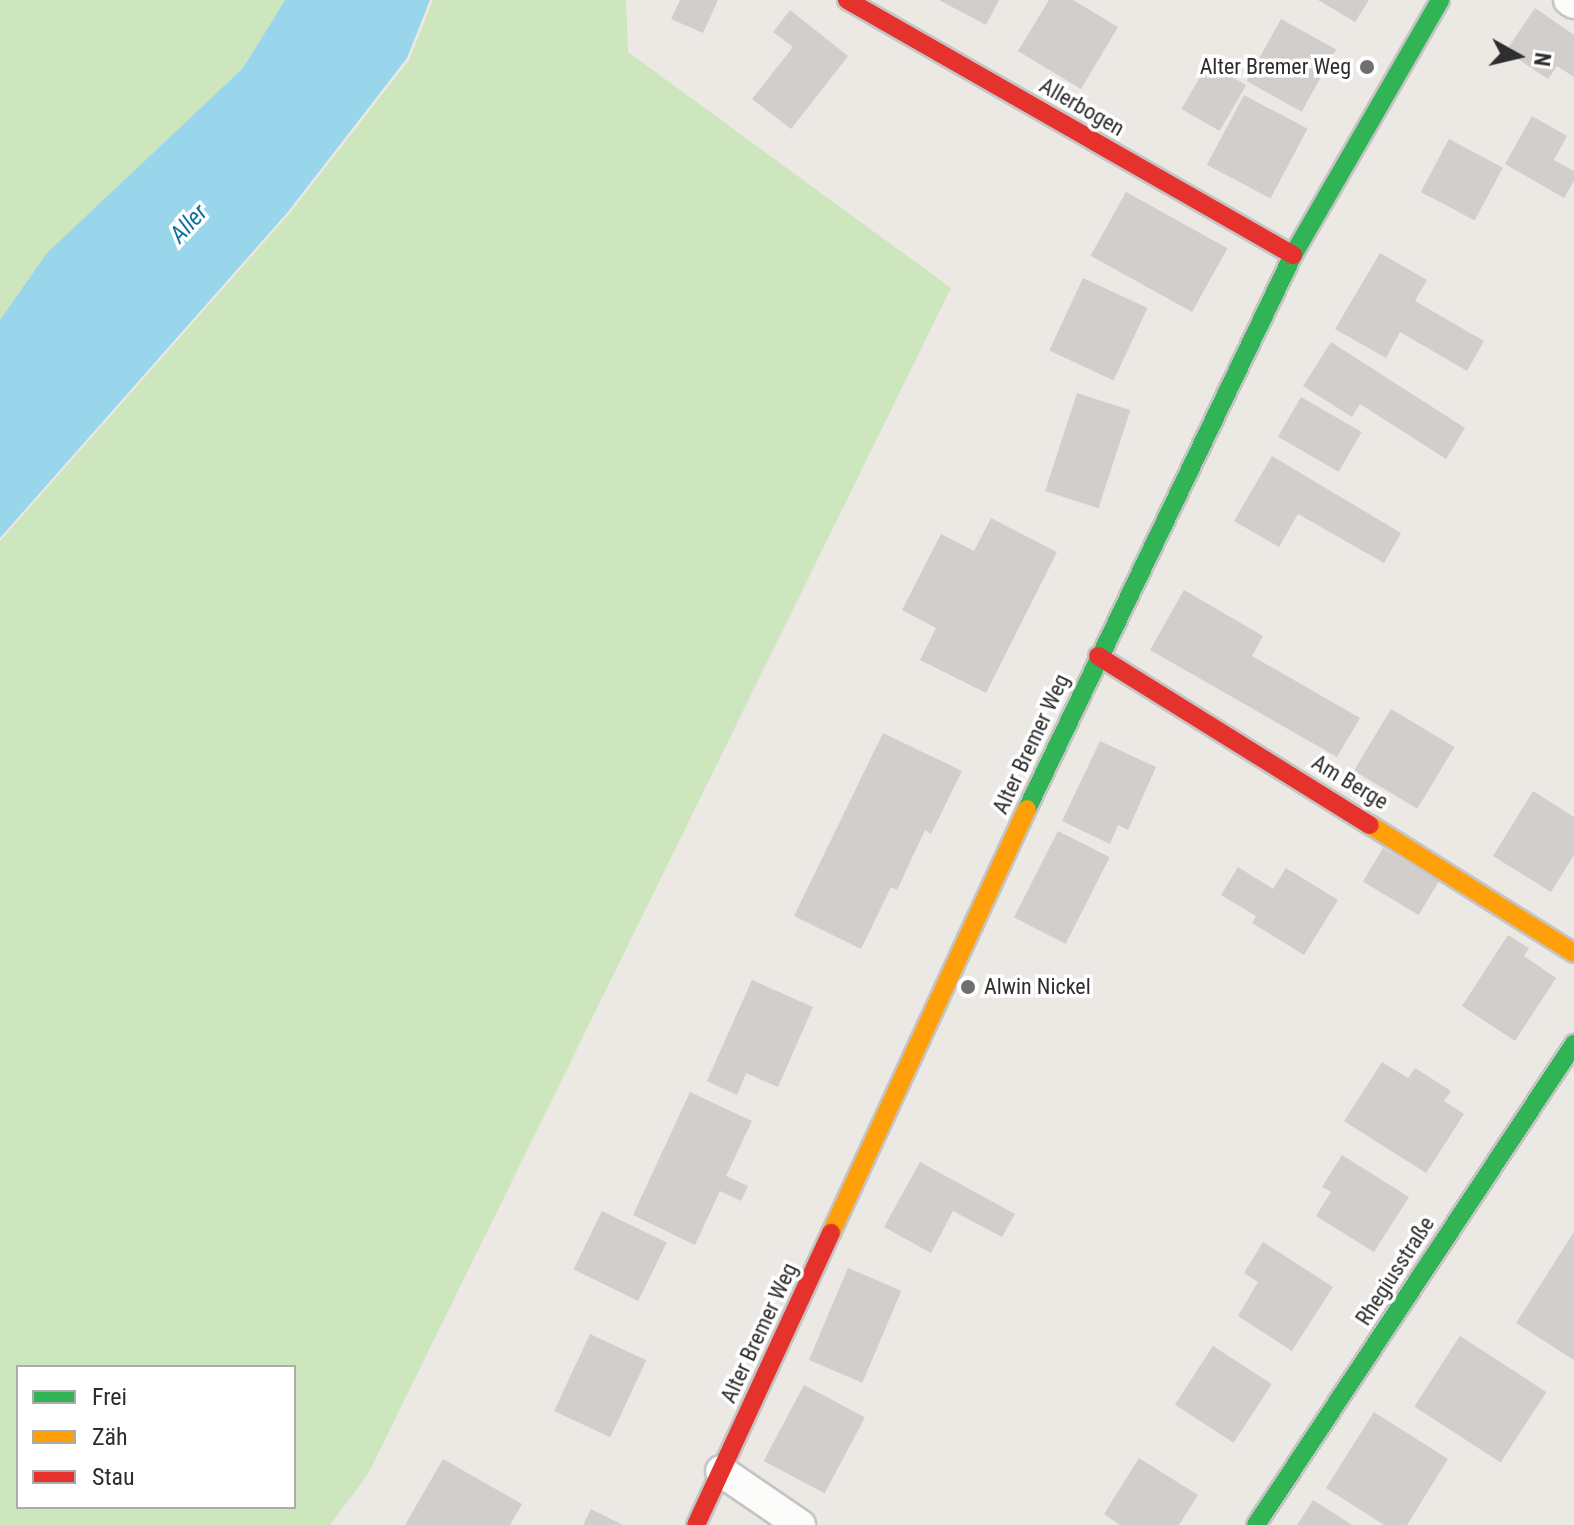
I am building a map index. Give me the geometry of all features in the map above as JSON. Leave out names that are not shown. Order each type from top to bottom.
[{"type":"street","name":"Allerbogen","points":[[847,0],[1293,255]]},
{"type":"street","name":"Alter Bremer Weg","points":[[696,1525],[1098,656],[1293,255],[1440,0]]},
{"type":"street","name":"Am Berge","points":[[1098,656],[1574,953]]},
{"type":"street","name":"Rhegiusstraße","points":[[1256,1525],[1574,1044]]},
{"type":"street","points":[[721,1471],[800,1525]]},
{"type":"green space","points":[[0,0],[285,0],[243,68],[48,253],[0,320]]},
{"type":"green space","points":[[433,0],[626,0],[628,52],[951,288],[368,1474],[330,1525],[0,1525],[0,541],[289,214],[409,60]]},
{"type":"water","name":"Aller","points":[[285,0],[430,0],[407,58],[287,213],[0,538],[0,320],[47,253],[243,68]]},
{"type":"building","points":[[680,0],[718,0],[703,33],[671,19]]},
{"type":"building","points":[[939,0],[999,0],[986,25]]},
{"type":"building","points":[[1049,0],[1073,0],[1118,27],[1081,89],[1018,51]]},
{"type":"building","points":[[1318,0],[1369,0],[1355,22]]},
{"type":"building","points":[[1535,8],[1574,35],[1574,77],[1557,66],[1548,79],[1506,51]]},
{"type":"building","points":[[790,10],[848,56],[791,129],[752,99],[793,47],[773,32]]},
{"type":"building","points":[[1281,19],[1336,50],[1302,112],[1247,81]]},
{"type":"building","points":[[1208,63],[1246,85],[1220,131],[1182,109]]},
{"type":"building","points":[[1244,95],[1308,129],[1270,199],[1207,165]]},
{"type":"building","points":[[1532,116],[1567,136],[1554,160],[1574,171],[1574,181],[1564,198],[1505,164]]},
{"type":"building","points":[[1449,139],[1503,168],[1475,221],[1421,192]]},
{"type":"building","points":[[1126,192],[1227,248],[1192,312],[1091,256]]},
{"type":"building","points":[[1380,253],[1427,280],[1415,301],[1484,341],[1467,371],[1400,332],[1386,358],[1335,329]]},
{"type":"building","points":[[1083,278],[1147,308],[1114,381],[1049,351]]},
{"type":"building","points":[[1331,342],[1465,428],[1446,459],[1360,404],[1352,417],[1303,386]]},
{"type":"building","points":[[1077,393],[1130,410],[1098,508],[1045,491]]},
{"type":"building","points":[[1301,397],[1362,432],[1339,472],[1278,437]]},
{"type":"building","points":[[1272,456],[1401,533],[1384,563],[1298,514],[1279,547],[1234,521]]},
{"type":"building","points":[[991,518],[1057,552],[986,693],[920,660],[936,628],[902,610],[941,534],[974,551]]},
{"type":"building","points":[[1184,590],[1263,636],[1252,656],[1360,718],[1337,757],[1150,650]]},
{"type":"building","points":[[1391,709],[1454,747],[1417,809],[1354,771]]},
{"type":"building","points":[[883,733],[962,771],[931,834],[925,830],[897,890],[891,887],[861,949],[794,916]]},
{"type":"building","points":[[1100,741],[1156,767],[1128,830],[1118,825],[1110,844],[1062,821]]},
{"type":"building","points":[[1533,791],[1574,817],[1574,855],[1551,892],[1493,856]]},
{"type":"building","points":[[1058,831],[1110,857],[1066,944],[1014,917]]},
{"type":"building","points":[[1383,848],[1439,881],[1419,915],[1363,881]]},
{"type":"building","points":[[1238,867],[1273,889],[1286,868],[1338,900],[1304,955],[1252,923],[1256,916],[1221,895]]},
{"type":"building","points":[[1508,935],[1529,948],[1524,956],[1556,978],[1515,1041],[1462,1006]]},
{"type":"building","points":[[752,980],[813,1007],[778,1087],[746,1073],[737,1095],[707,1081]]},
{"type":"building","points":[[1382,1062],[1408,1078],[1415,1068],[1451,1091],[1444,1101],[1464,1114],[1426,1173],[1344,1121]]},
{"type":"building","points":[[690,1092],[752,1121],[726,1176],[748,1186],[741,1201],[720,1191],[695,1245],[633,1215]]},
{"type":"building","points":[[1342,1155],[1409,1197],[1374,1252],[1316,1216],[1331,1192],[1322,1187]]},
{"type":"building","points":[[920,1162],[1015,1214],[1002,1237],[953,1211],[931,1253],[884,1227]]},
{"type":"building","points":[[602,1211],[667,1243],[638,1301],[574,1269]]},
{"type":"building","points":[[1574,1232],[1574,1360],[1516,1323]]},
{"type":"building","points":[[1263,1242],[1333,1287],[1292,1351],[1238,1316],[1258,1282],[1244,1273]]},
{"type":"building","points":[[848,1268],[901,1291],[862,1383],[809,1360]]},
{"type":"building","points":[[590,1334],[646,1360],[610,1437],[554,1411]]},
{"type":"building","points":[[1460,1336],[1546,1392],[1501,1463],[1414,1406]]},
{"type":"building","points":[[1213,1346],[1272,1384],[1234,1443],[1175,1405]]},
{"type":"building","points":[[804,1385],[865,1417],[825,1493],[764,1461]]},
{"type":"building","points":[[1374,1412],[1448,1459],[1407,1525],[1384,1525],[1326,1488]]},
{"type":"building","points":[[1139,1458],[1198,1495],[1179,1525],[1120,1525],[1104,1514]]},
{"type":"building","points":[[443,1459],[522,1504],[510,1525],[405,1525]]},
{"type":"building","points":[[1313,1500],[1352,1525],[1297,1525]]},
{"type":"building","points":[[591,1509],[623,1525],[583,1525]]},
{"type":"traffic: fast","points":[[1027,809],[1293,255],[1440,0]]},
{"type":"traffic: fast","points":[[1256,1525],[1574,1044]]},
{"type":"traffic: slow","points":[[831,1233],[1027,809]]},
{"type":"traffic: slow","points":[[1370,825],[1574,953]]},
{"type":"traffic: jam","points":[[847,0],[1293,255]]},
{"type":"traffic: jam","points":[[1098,656],[1370,825]]},
{"type":"traffic: jam","points":[[696,1525],[831,1233]]},
{"type":"place","name":"Alter Bremer Weg","points":[[1367,67]]},
{"type":"place","name":"Alwin Nickel","points":[[968,987]]}]
